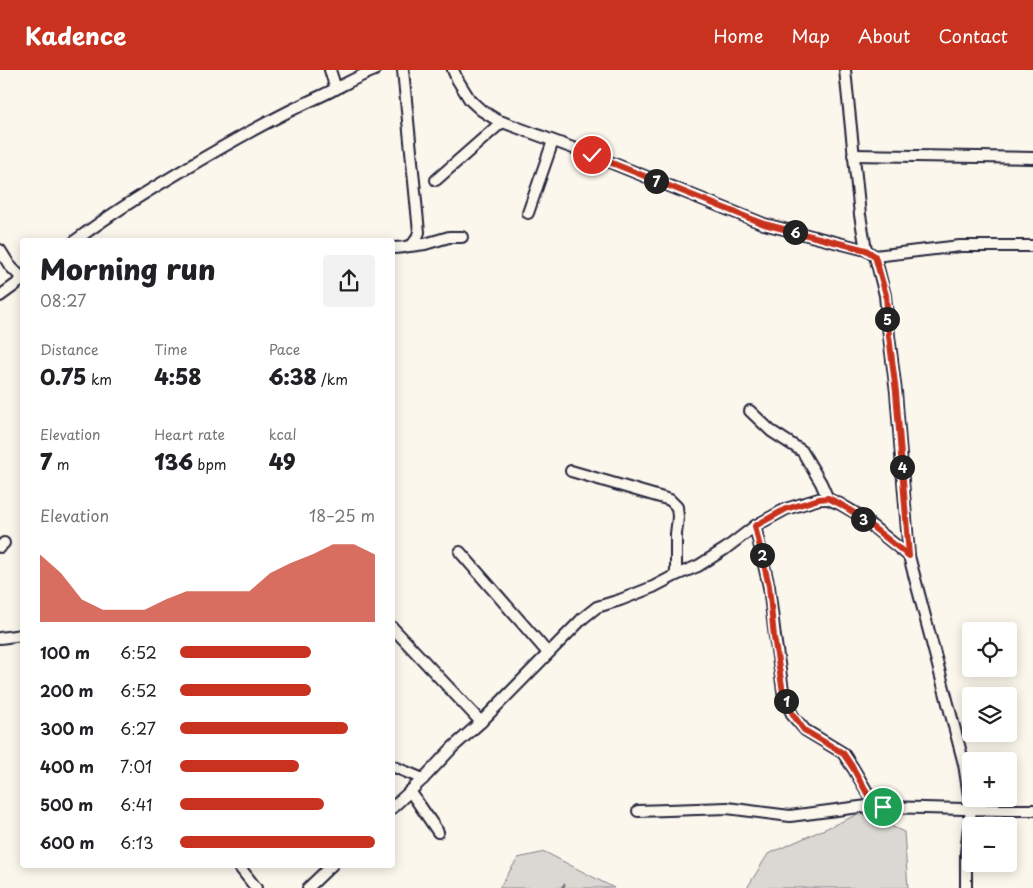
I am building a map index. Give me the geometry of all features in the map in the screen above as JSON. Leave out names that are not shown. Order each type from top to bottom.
[{"type":"street","points":[[330,70],[336,89]]},
{"type":"street","points":[[79,238],[131,202],[223,146],[273,119],[374,70]]},
{"type":"street","points":[[403,70],[419,232],[417,241],[410,246]]},
{"type":"street","points":[[453,70],[470,100],[481,110],[502,122],[592,155],[764,224],[866,250],[875,256],[960,246],[1033,246]]},
{"type":"street","points":[[844,70],[860,215],[866,250]]},
{"type":"street","points":[[436,180],[502,122]]},
{"type":"street","points":[[528,213],[553,141]]},
{"type":"street","points":[[853,155],[1033,158]]},
{"type":"street","points":[[395,248],[426,244],[449,237],[462,237]]},
{"type":"street","points":[[0,250],[3,257],[20,277]]},
{"type":"street","points":[[875,256],[886,295],[909,556],[964,764],[971,808],[966,853],[966,888]]},
{"type":"street","points":[[0,296],[20,281]]},
{"type":"street","points":[[750,411],[770,430],[802,451],[828,498]]},
{"type":"street","points":[[571,471],[670,500],[677,507],[678,518],[676,575]]},
{"type":"street","points":[[395,805],[423,780],[583,618],[597,607],[653,587],[710,560],[755,526],[786,509],[828,498],[856,514],[909,556]]},
{"type":"street","points":[[755,526],[769,586],[774,637],[784,698],[804,730],[843,753],[874,806]]},
{"type":"street","points":[[460,552],[548,653]]},
{"type":"street","points":[[395,630],[481,722]]},
{"type":"street","points":[[1,636],[20,635]]},
{"type":"street","points":[[395,767],[423,780]]},
{"type":"street","points":[[410,791],[438,832]]},
{"type":"street","points":[[638,812],[727,808],[790,816],[874,806],[1033,810]]},
{"type":"street","points":[[240,868],[256,888]]},
{"type":"street","points":[[308,888],[329,868]]},
{"type":"shaded area","points":[[861,813],[904,832],[908,888],[747,888],[768,854]]},
{"type":"shaded area","points":[[545,852],[614,888],[499,888],[518,858]]},
{"type":"route","points":[[592,155],[764,224],[866,250],[875,256],[886,295],[909,556],[856,514],[828,498],[786,509],[755,526],[769,586],[774,637],[784,698],[804,730],[843,753],[874,806],[883,807]]}]
